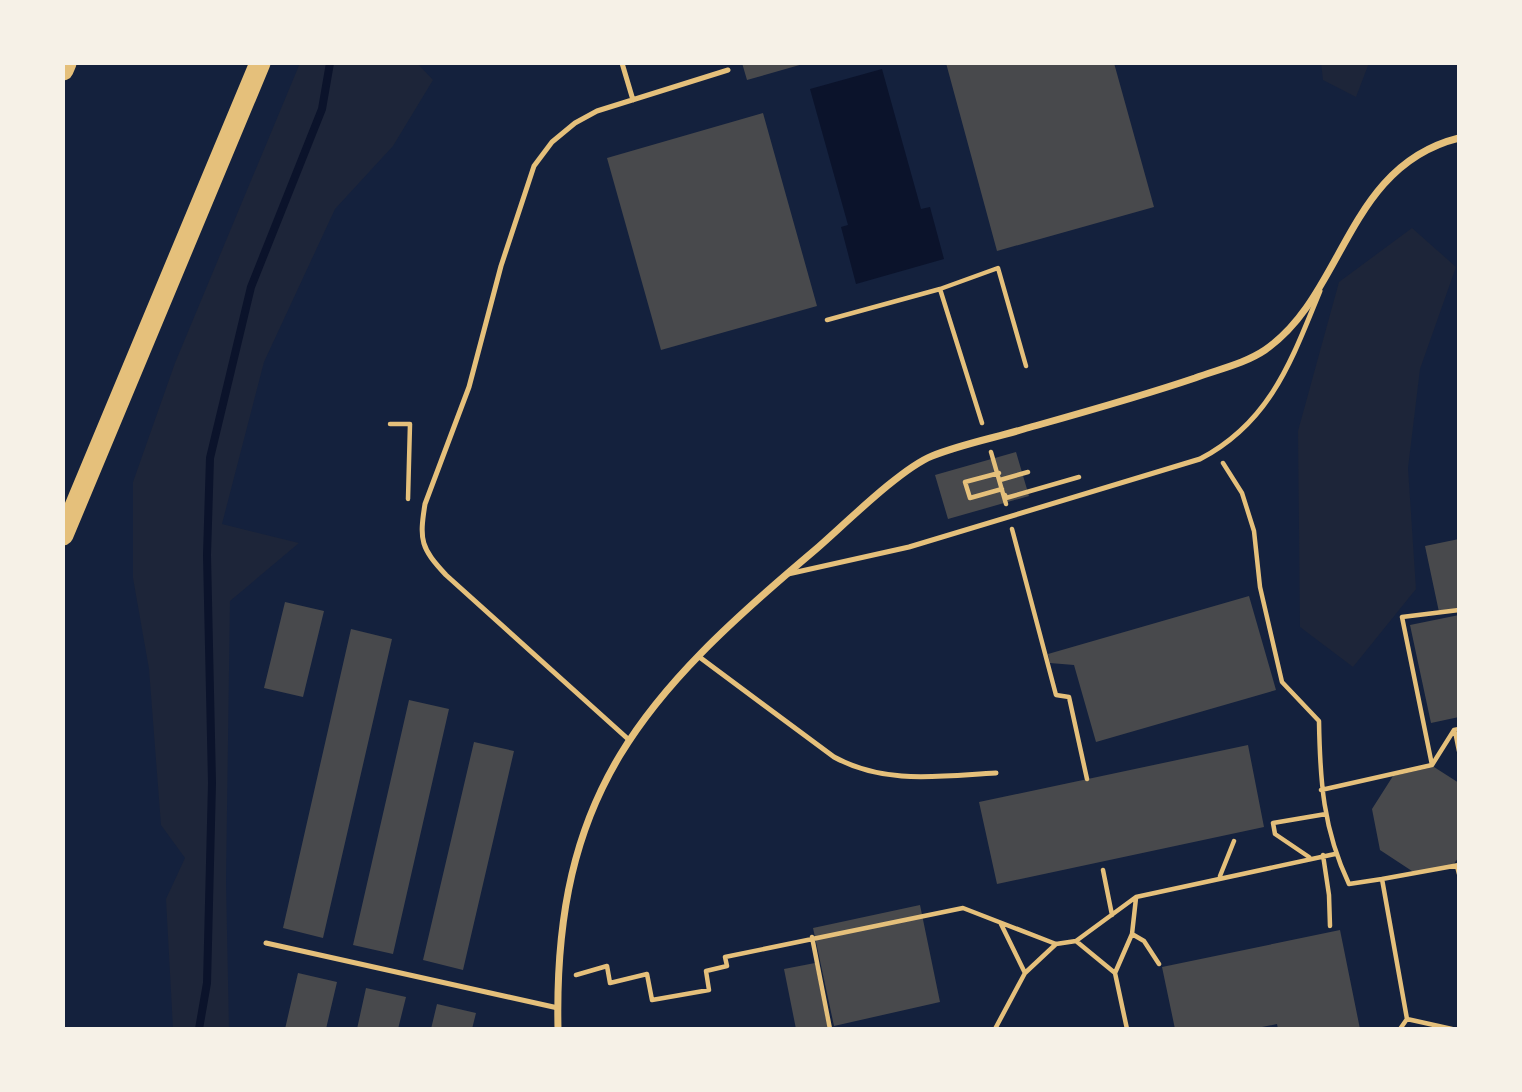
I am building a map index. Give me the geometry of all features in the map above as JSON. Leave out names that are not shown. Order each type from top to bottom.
[{"type":"highway","points":[[63,70],[66,63]]},
{"type":"highway","points":[[63,535],[260,63]]},
{"type":"street","points":[[558,1029],[561,934],[577,847],[600,789],[628,739],[698,656],[785,575],[927,458],[1246,361],[1266,349],[1292,326],[1355,222],[1393,174],[1444,141],[1459,138]]},
{"type":"lane","points":[[622,63],[633,100]]},
{"type":"lane","points":[[628,739],[446,575],[429,556],[421,533],[425,504],[468,387],[501,266],[534,166],[552,142],[575,123],[597,111],[728,70]]},
{"type":"lane","points":[[785,575],[909,547],[1216,451],[1241,432],[1280,384],[1334,259]]},
{"type":"lane","points":[[698,656],[834,757],[856,769],[908,778],[996,773]]},
{"type":"lane","points":[[266,943],[558,1008]]},
{"type":"path","points":[[827,320],[940,289],[998,268],[1026,366]]},
{"type":"path","points":[[940,289],[947,314]]},
{"type":"path","points":[[390,424],[410,424],[408,499]]},
{"type":"path","points":[[1223,462],[1242,493],[1254,531],[1260,587],[1282,682],[1319,721],[1320,790],[1335,854],[1349,884],[1458,866],[1459,874]]},
{"type":"path","points":[[1002,489],[970,498],[965,482],[999,472],[1006,498],[1086,475]]},
{"type":"path","points":[[1000,480],[1028,472]]},
{"type":"path","points":[[1026,583],[1056,695],[1069,698],[1087,779]]},
{"type":"path","points":[[1432,765],[1402,617],[1459,610]]},
{"type":"path","points":[[1320,790],[1432,765],[1457,729]]},
{"type":"path","points":[[1457,729],[1459,751]]},
{"type":"path","points":[[1310,858],[1275,834],[1273,823],[1326,814]]},
{"type":"path","points":[[1220,877],[1234,841]]},
{"type":"path","points":[[573,975],[607,966],[610,984],[647,974],[652,1000],[709,990],[706,971],[727,967],[725,957],[963,908],[1056,944],[1076,941],[1136,897],[1335,854]]},
{"type":"path","points":[[1323,855],[1330,926]]},
{"type":"path","points":[[1103,870],[1112,915]]},
{"type":"path","points":[[1382,879],[1408,1019],[1400,1029]]},
{"type":"path","points":[[1127,1029],[1115,973],[1132,934],[1136,897]]},
{"type":"path","points":[[1000,923],[1025,973]]},
{"type":"path","points":[[1132,934],[1144,941],[1159,964]]},
{"type":"path","points":[[812,937],[830,1029]]},
{"type":"path","points":[[1076,941],[1115,973]]},
{"type":"path","points":[[995,1029],[1025,973],[1056,944]]},
{"type":"path","points":[[1408,1019],[1452,1029]]},
{"type":"path","points":[[1417,1021],[1419,1029]]},
{"type":"shaded area","points":[[300,63],[417,63],[433,80],[393,146],[335,209],[264,362],[222,524],[299,543],[230,601],[226,881],[229,1029],[173,1029],[166,899],[185,858],[161,825],[149,669],[133,578],[133,482],[175,363]]},
{"type":"shaded area","points":[[1321,63],[1369,63],[1356,97],[1323,80]]},
{"type":"shaded area","points":[[882,69],[921,209],[930,207],[944,259],[856,284],[841,227],[848,225],[810,89]]},
{"type":"shaded area","points":[[1412,228],[1456,267],[1420,369],[1408,468],[1416,589],[1353,667],[1300,627],[1298,431],[1339,282]]},
{"type":"building","points":[[742,63],[803,63],[803,64],[747,80]]},
{"type":"building","points":[[946,63],[1114,63],[1154,207],[997,251]]},
{"type":"building","points":[[763,113],[817,306],[661,350],[607,158]]},
{"type":"building","points":[[1016,452],[1029,496],[948,519],[935,475]]},
{"type":"building","points":[[1459,539],[1459,608],[1439,612],[1425,546]]},
{"type":"building","points":[[1249,596],[1276,690],[1096,742],[1074,665],[1050,663],[1048,654]]},
{"type":"building","points":[[285,602],[324,611],[303,697],[264,688]]},
{"type":"building","points":[[1459,615],[1459,717],[1431,723],[1410,625]]},
{"type":"building","points":[[351,629],[392,639],[323,938],[283,928]]},
{"type":"building","points":[[409,700],[449,709],[393,954],[353,945]]},
{"type":"building","points":[[474,742],[514,751],[463,970],[423,960]]},
{"type":"building","points":[[1248,745],[1264,827],[997,884],[979,802]]},
{"type":"building","points":[[1434,767],[1459,783],[1459,857],[1453,865],[1415,873],[1380,850],[1372,809],[1393,776]]},
{"type":"building","points":[[920,905],[940,1002],[834,1026],[813,928]]},
{"type":"building","points":[[1340,930],[1360,1029],[1278,1029],[1277,1024],[1252,1029],[1175,1029],[1162,967]]},
{"type":"building","points":[[815,963],[828,1029],[796,1029],[784,969]]},
{"type":"building","points":[[298,973],[337,982],[326,1029],[285,1029]]},
{"type":"building","points":[[366,988],[406,997],[398,1029],[357,1029]]},
{"type":"building","points":[[437,1004],[476,1013],[472,1029],[431,1029]]},
{"type":"waterway","points":[[199,1029],[207,983],[212,783],[207,555],[210,458],[251,287],[322,109],[330,63]]}]
